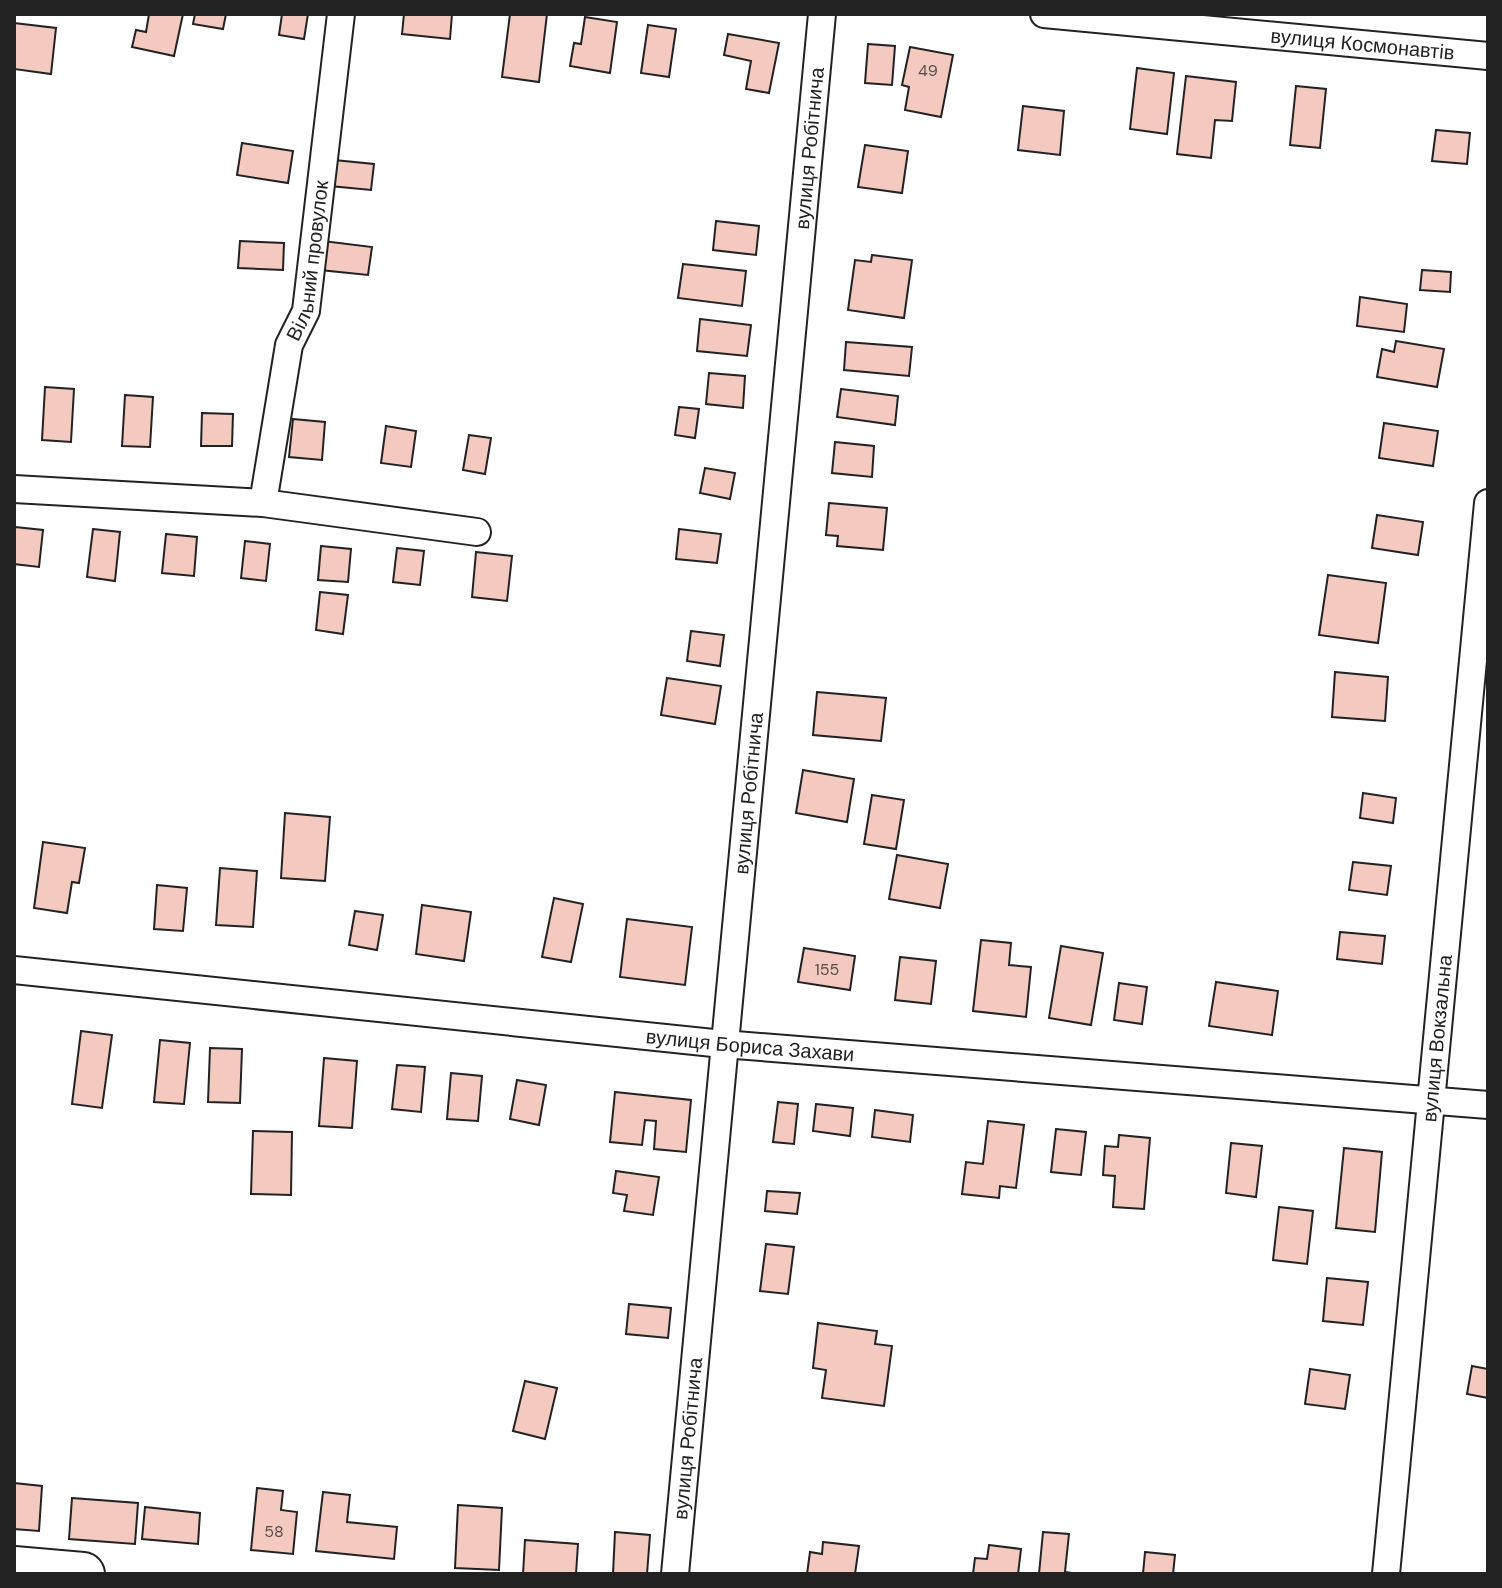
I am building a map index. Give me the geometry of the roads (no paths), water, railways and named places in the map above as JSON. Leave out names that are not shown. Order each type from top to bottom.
[{"type":"main road","points":[[14,1568],[83,1574]]},
{"type":"street","name":"Вільний провулок","points":[[263,503],[289,345],[306,311],[341,14]]},
{"type":"street","name":"вулиця Робітнича","points":[[675,1574],[822,14]]},
{"type":"street","name":"вулиця Космонавтів","points":[[1044,14],[1488,56]]},
{"type":"street","points":[[14,489],[263,503],[477,532]]},
{"type":"street","name":"вулиця Вокзальна","points":[[1386,1574],[1488,503]]},
{"type":"street","name":"вулиця Бориса Захави","points":[[14,970],[723,1044],[1488,1105]]}]
